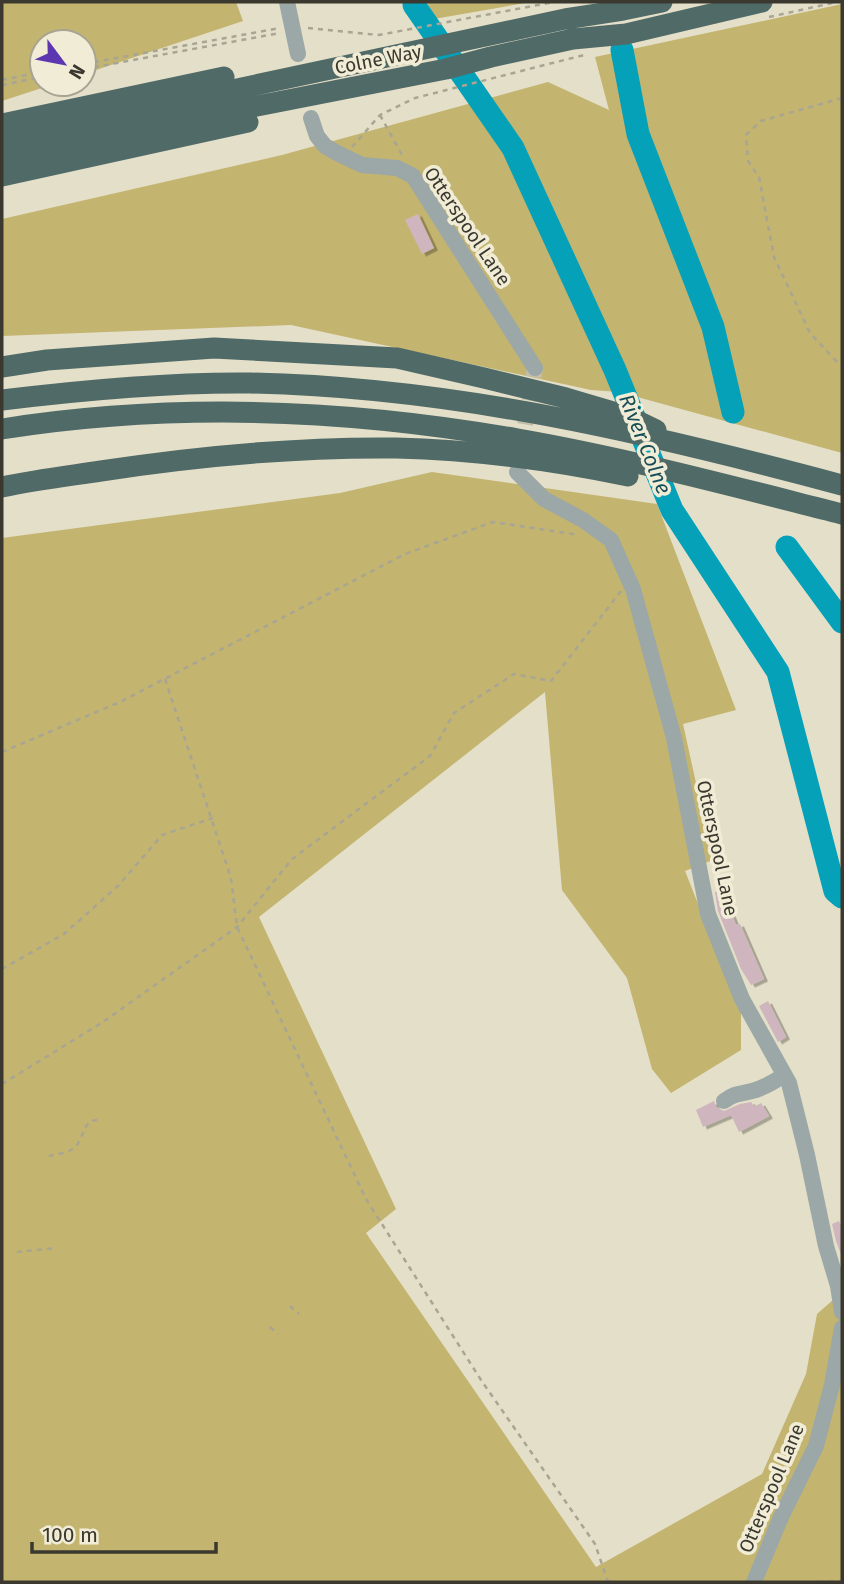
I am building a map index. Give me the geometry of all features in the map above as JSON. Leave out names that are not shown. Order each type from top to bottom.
[{"type":"highway","name":"Colne Way","points":[[2,159],[153,127],[445,79],[485,48],[565,19],[662,2]]},
{"type":"highway","name":"Colne Way","points":[[2,139],[417,52],[626,34],[762,2]]},
{"type":"highway","points":[[2,124],[121,97],[277,67],[417,52]]},
{"type":"highway","points":[[2,176],[445,79]]},
{"type":"highway","points":[[2,367],[47,360],[214,348],[397,358],[511,384],[689,446],[842,485]]},
{"type":"highway","points":[[2,400],[161,385],[248,383],[317,386],[446,398],[556,417],[607,419]]},
{"type":"highway","points":[[2,429],[180,412],[374,418],[558,446],[626,468]]},
{"type":"highway","points":[[2,487],[145,464],[256,452],[397,449],[509,456],[703,479],[842,514]]},
{"type":"street","points":[[287,2],[298,54]]},
{"type":"street","name":"Otterspool Lane","points":[[312,118],[317,136],[325,146],[362,165],[397,168],[413,176],[535,368]]},
{"type":"street","name":"Otterspool Lane","points":[[517,472],[544,499],[583,520],[611,540],[631,584],[674,738],[708,914],[742,999],[789,1083],[842,1312]]},
{"type":"street","points":[[724,1101],[734,1094],[766,1086],[784,1075]]},
{"type":"street","points":[[826,1246],[842,1258]]},
{"type":"street","name":"Otterspool Lane","points":[[754,1582],[781,1517],[816,1446],[832,1385],[842,1328]]},
{"type":"path","points":[[98,62],[293,29],[379,35],[554,2]]},
{"type":"path","points":[[98,66],[293,29]]},
{"type":"path","points":[[343,156],[380,115],[445,79],[513,73]]},
{"type":"path","points":[[2,80],[28,77]]},
{"type":"path","points":[[2,85],[28,78]]},
{"type":"path","points":[[842,98],[761,121],[746,135],[748,161],[759,177],[774,257],[810,333],[842,364]]},
{"type":"path","points":[[380,115],[413,176]]},
{"type":"path","points":[[2,752],[120,702],[405,554],[494,522],[585,536]]},
{"type":"path","points":[[2,1084],[103,1022],[237,927],[292,859],[430,756],[454,713],[514,674],[551,681],[631,584]]},
{"type":"path","points":[[165,679],[231,878],[237,927],[366,1199],[481,1380],[595,1544],[608,1582]]},
{"type":"path","points":[[2,970],[64,934],[118,886],[162,835],[213,818]]},
{"type":"path","points":[[50,1156],[69,1151],[76,1146],[89,1123],[102,1120]]},
{"type":"path","points":[[17,1252],[57,1248]]},
{"type":"path","points":[[290,1306],[299,1314]]},
{"type":"path","points":[[270,1327],[278,1334]]},
{"type":"path","points":[[819,1582],[842,1581]]},
{"type":"shaded area","points":[[2,2],[236,2],[243,21],[98,69],[98,28],[28,28],[28,92],[2,101]]},
{"type":"shaded area","points":[[427,2],[531,2],[434,19]]},
{"type":"shaded area","points":[[842,4],[842,453],[619,392],[591,390],[291,325],[2,336],[2,219],[282,155],[548,82],[609,110],[595,57]]},
{"type":"shaded area","points":[[432,472],[657,504],[736,710],[683,724],[713,860],[685,871],[741,1012],[741,1050],[671,1093],[652,1069],[627,978],[562,890],[545,692],[259,917],[396,1209],[366,1233],[596,1567],[762,1474],[806,1374],[817,1314],[842,1292],[842,1582],[2,1582],[2,538],[340,493]]},
{"type":"building","points":[[418,214],[434,248],[422,254],[405,220]]},
{"type":"building","points":[[719,890],[722,897],[730,899],[730,910],[736,925],[740,924],[764,979],[751,985],[741,969],[718,911],[715,892]]},
{"type":"building","points":[[768,1001],[786,1037],[778,1042],[759,1006]]},
{"type":"building","points":[[714,1101],[716,1107],[724,1111],[740,1104],[751,1102],[754,1107],[761,1103],[769,1116],[739,1132],[731,1115],[703,1127],[696,1110]]},
{"type":"building","points":[[839,1221],[842,1229],[842,1257],[832,1224]]},
{"type":"waterway","name":"River Colne","points":[[414,2],[513,148],[615,370],[672,510],[778,672],[835,891],[842,897]]},
{"type":"waterway","points":[[622,50],[638,134],[713,327],[733,412]]},
{"type":"waterway","points":[[787,547],[842,622]]},
{"type":"tunnel","points":[[521,448],[535,368]]}]
